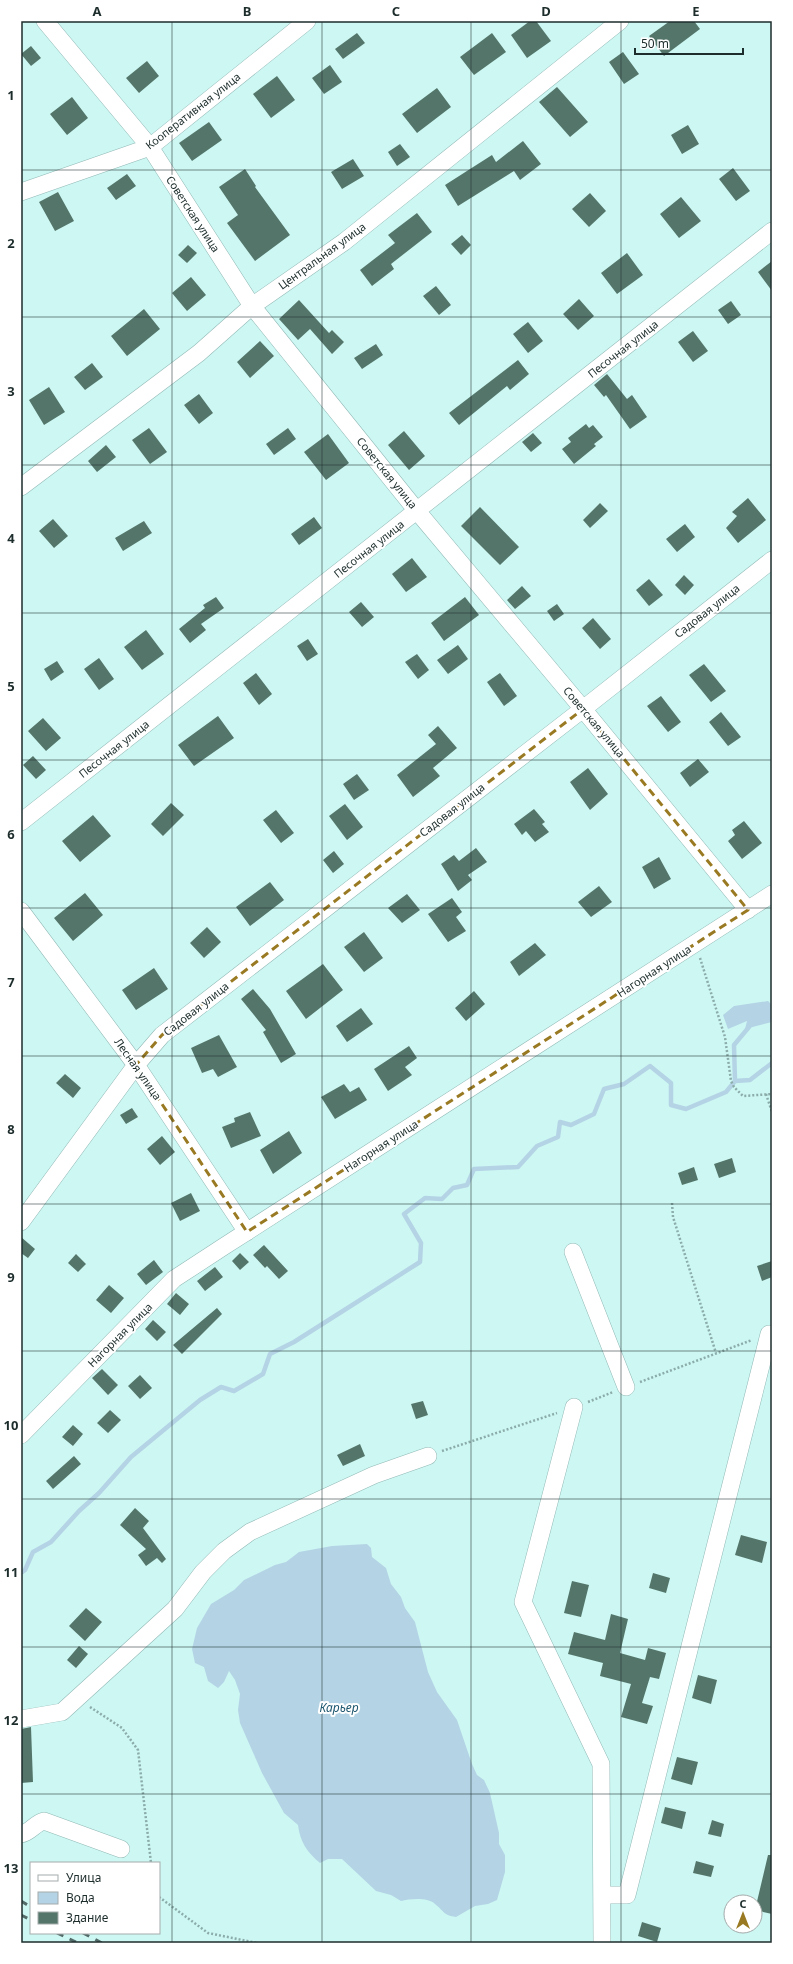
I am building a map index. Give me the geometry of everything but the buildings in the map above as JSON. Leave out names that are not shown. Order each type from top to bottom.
[{"type":"street","name":"Советская улица","points":[[45,21],[150,147],[252,306],[418,511],[748,910]]},
{"type":"street","name":"Кооперативная улица","points":[[21,192],[150,147],[307,21]]},
{"type":"street","name":"Центральная улица","points":[[21,488],[200,353],[252,306],[344,242],[620,21]]},
{"type":"street","name":"Песочная улица","points":[[21,822],[772,231]]},
{"type":"street","name":"Садовая улица","points":[[21,1222],[136,1065],[162,1034],[583,709],[772,560]]},
{"type":"street","name":"Нагорная улица","points":[[21,1435],[174,1280],[772,894]]},
{"type":"street","name":"Лесная улица","points":[[21,911],[136,1065],[247,1232]]},
{"type":"street","points":[[573,1252],[626,1387]]},
{"type":"street","points":[[603,1894],[628,1895],[769,1334]]},
{"type":"street","points":[[574,1407],[523,1602],[600,1764],[603,1894],[602,1943]]},
{"type":"street","points":[[21,1719],[62,1712],[175,1609],[203,1572],[224,1551],[250,1532],[374,1475],[428,1456]]},
{"type":"street","points":[[21,1834],[26,1833],[38,1823],[44,1821],[120,1849]]},
{"type":"path","points":[[696,944],[725,1037],[731,1081],[734,1087],[743,1096],[772,1094]]},
{"type":"path","points":[[766,1094],[772,1112]]},
{"type":"path","points":[[672,1203],[673,1217],[716,1353]]},
{"type":"path","points":[[428,1456],[574,1407],[769,1334]]},
{"type":"path","points":[[77,1698],[122,1728],[138,1750],[151,1862]]},
{"type":"path","points":[[160,1898],[208,1933],[257,1943]]},
{"type":"highlighted area","points":[[583,709],[748,910],[247,1232],[136,1065],[162,1035]]},
{"type":"water","points":[[768,1001],[772,1005],[772,1022],[745,1029],[747,1021],[728,1029],[723,1015],[734,1006]]},
{"type":"water","name":"Карьер","points":[[367,1544],[371,1548],[372,1557],[386,1568],[391,1584],[401,1597],[405,1608],[415,1622],[428,1672],[437,1692],[457,1720],[472,1764],[477,1775],[484,1780],[490,1793],[499,1833],[499,1844],[505,1855],[505,1872],[497,1900],[488,1904],[475,1906],[456,1917],[446,1914],[428,1900],[414,1899],[401,1901],[391,1895],[376,1891],[342,1859],[328,1859],[320,1863],[315,1859],[302,1842],[298,1825],[284,1813],[262,1773],[240,1723],[238,1710],[240,1694],[235,1680],[229,1671],[224,1682],[218,1688],[208,1681],[204,1667],[195,1663],[192,1649],[197,1628],[211,1604],[234,1590],[244,1580],[275,1565],[286,1562],[299,1552],[332,1546]]},
{"type":"waterway","points":[[735,1081],[734,1045],[749,1027]]},
{"type":"waterway","points":[[21,1573],[25,1570],[33,1552],[51,1542],[79,1511],[99,1493],[131,1457],[200,1400],[221,1387],[234,1391],[263,1374],[270,1354],[294,1342],[420,1262],[421,1243],[404,1214],[425,1198],[442,1199],[453,1188],[467,1185],[474,1169],[518,1167],[537,1146],[558,1137],[560,1122],[571,1125],[594,1114],[604,1089],[624,1084],[650,1066],[671,1083],[671,1105],[686,1109],[726,1092],[735,1081],[750,1080],[772,1063]]},
{"type":"railway","points":[[21,1901],[30,1906]]},
{"type":"railway","points":[[21,1915],[30,1920]]},
{"type":"railway","points":[[59,1934],[78,1943]]},
{"type":"railway","points":[[85,1934],[102,1943]]}]
